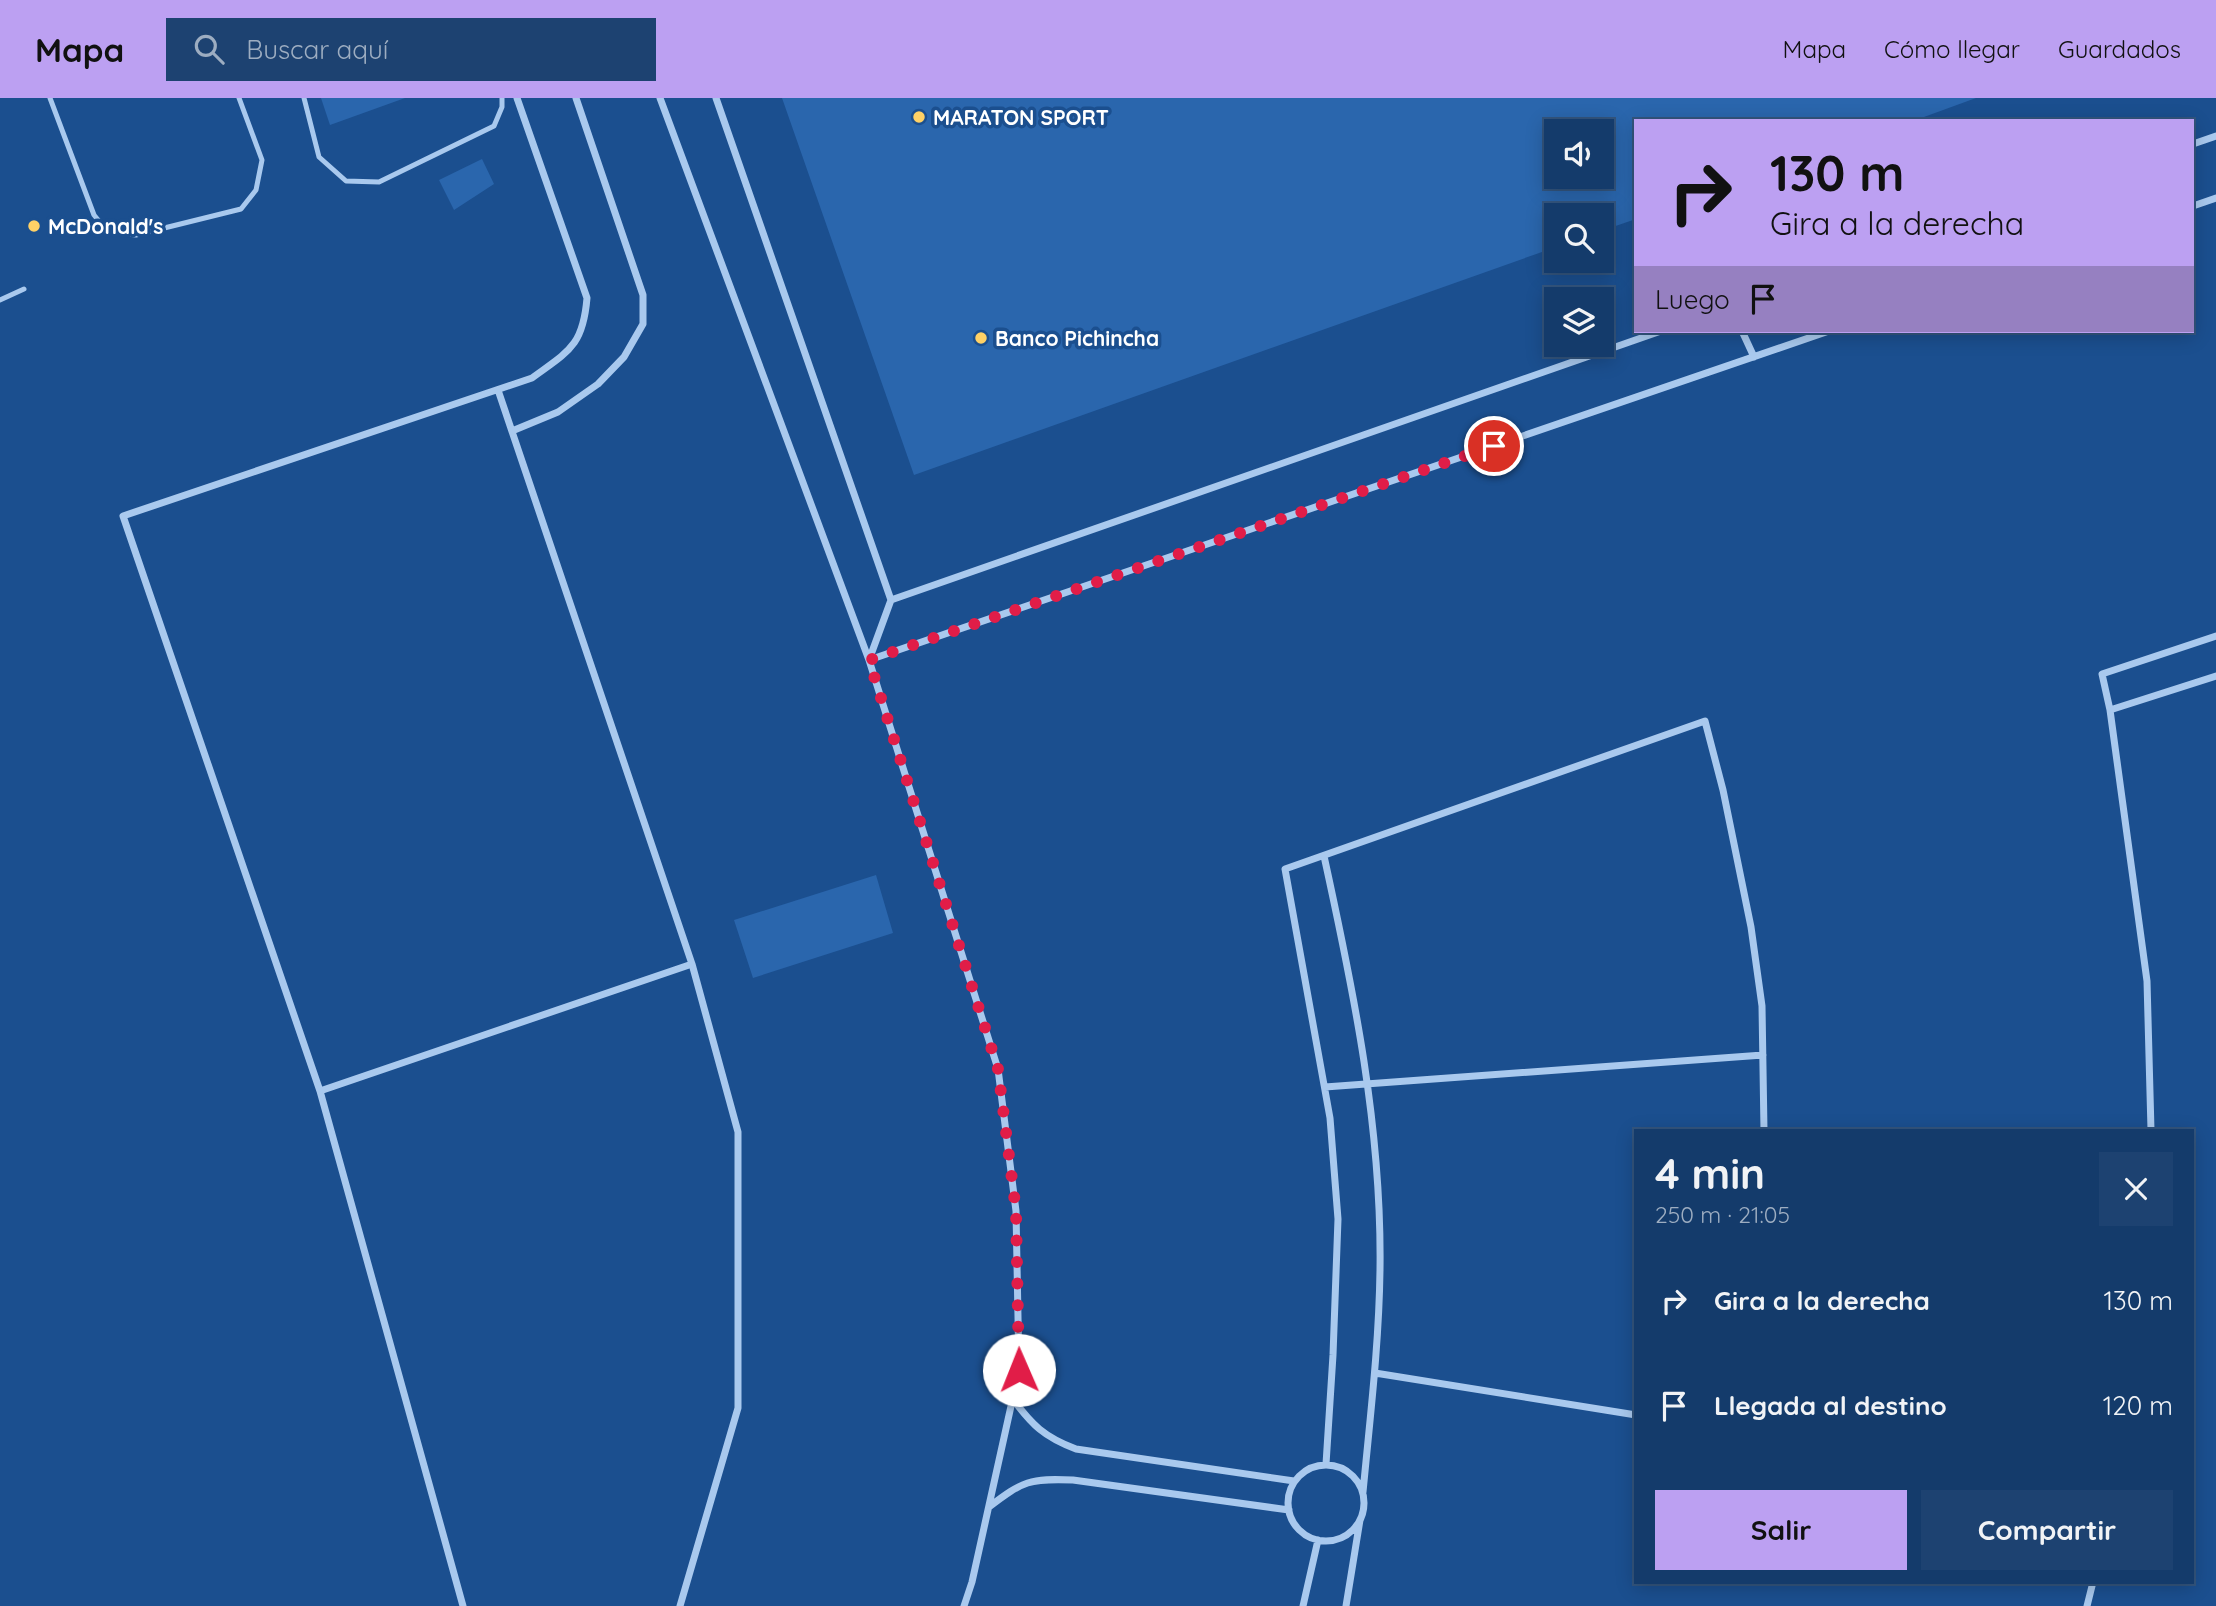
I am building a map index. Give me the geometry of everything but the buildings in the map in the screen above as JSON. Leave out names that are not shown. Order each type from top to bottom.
[{"type":"street","points":[[463,1606],[320,1091],[123,516],[532,378],[572,349],[585,322],[587,298],[517,98]]},
{"type":"street","points":[[512,431],[558,412],[598,384],[624,357],[643,324],[643,295],[576,98]]},
{"type":"street","points":[[660,98],[869,660],[998,1069],[1016,1211],[1019,1370],[964,1606]]},
{"type":"street","points":[[716,98],[891,600],[869,660]]},
{"type":"street","points":[[2194,144],[2216,136]]},
{"type":"street","points":[[2194,206],[2216,198]]},
{"type":"street","points":[[891,600],[1655,333]]},
{"type":"street","points":[[1743,333],[1754,356]]},
{"type":"street","points":[[869,660],[1823,333]]},
{"type":"street","points":[[498,390],[692,964],[738,1132],[738,1408],[680,1606]]},
{"type":"street","points":[[2151,1129],[2147,981],[2110,710],[2102,674],[2216,636]]},
{"type":"street","points":[[2110,710],[2216,676]]},
{"type":"street","points":[[1326,1464],[1334,1354],[1338,1219],[1330,1118],[1285,869],[1705,721],[1723,790],[1751,928],[1762,1006],[1765,1129]]},
{"type":"street","points":[[1324,856],[1353,988],[1378,1177],[1380,1269],[1375,1373],[1363,1492],[1364,1506],[1346,1606]]},
{"type":"street","points":[[320,1091],[692,964]]},
{"type":"street","points":[[1325,1087],[1763,1055]]},
{"type":"street","points":[[1375,1373],[1634,1415]]},
{"type":"street","points":[[1012,1398],[1029,1422],[1052,1440],[1076,1449],[1294,1481]]},
{"type":"street","points":[[1360,1518],[1353,1529],[1343,1537],[1331,1541],[1306,1536],[1296,1527],[1289,1510],[1289,1492],[1294,1481],[1303,1472],[1326,1464],[1349,1472],[1358,1481],[1363,1492]]},
{"type":"street","points":[[988,1508],[1024,1482],[1044,1478],[1289,1510]]},
{"type":"street","points":[[1303,1606],[1318,1540]]},
{"type":"street","points":[[2087,1606],[2092,1584]]},
{"type":"lane","points":[[50,98],[94,215],[108,232],[136,235],[241,209],[256,190],[262,160],[239,98]]},
{"type":"lane","points":[[304,98],[319,157],[346,181],[379,183],[495,126],[502,107],[502,98]]},
{"type":"lane","points":[[0,300],[24,289]]},
{"type":"place","name":"MARATON SPORT","points":[[919,117]]},
{"type":"place","name":"McDonald's","points":[[34,226]]},
{"type":"place","name":"Banco Pichincha","points":[[981,338]]},
{"type":"route","points":[[1019,1370],[1016,1211],[998,1069],[869,660],[1494,446]]}]
